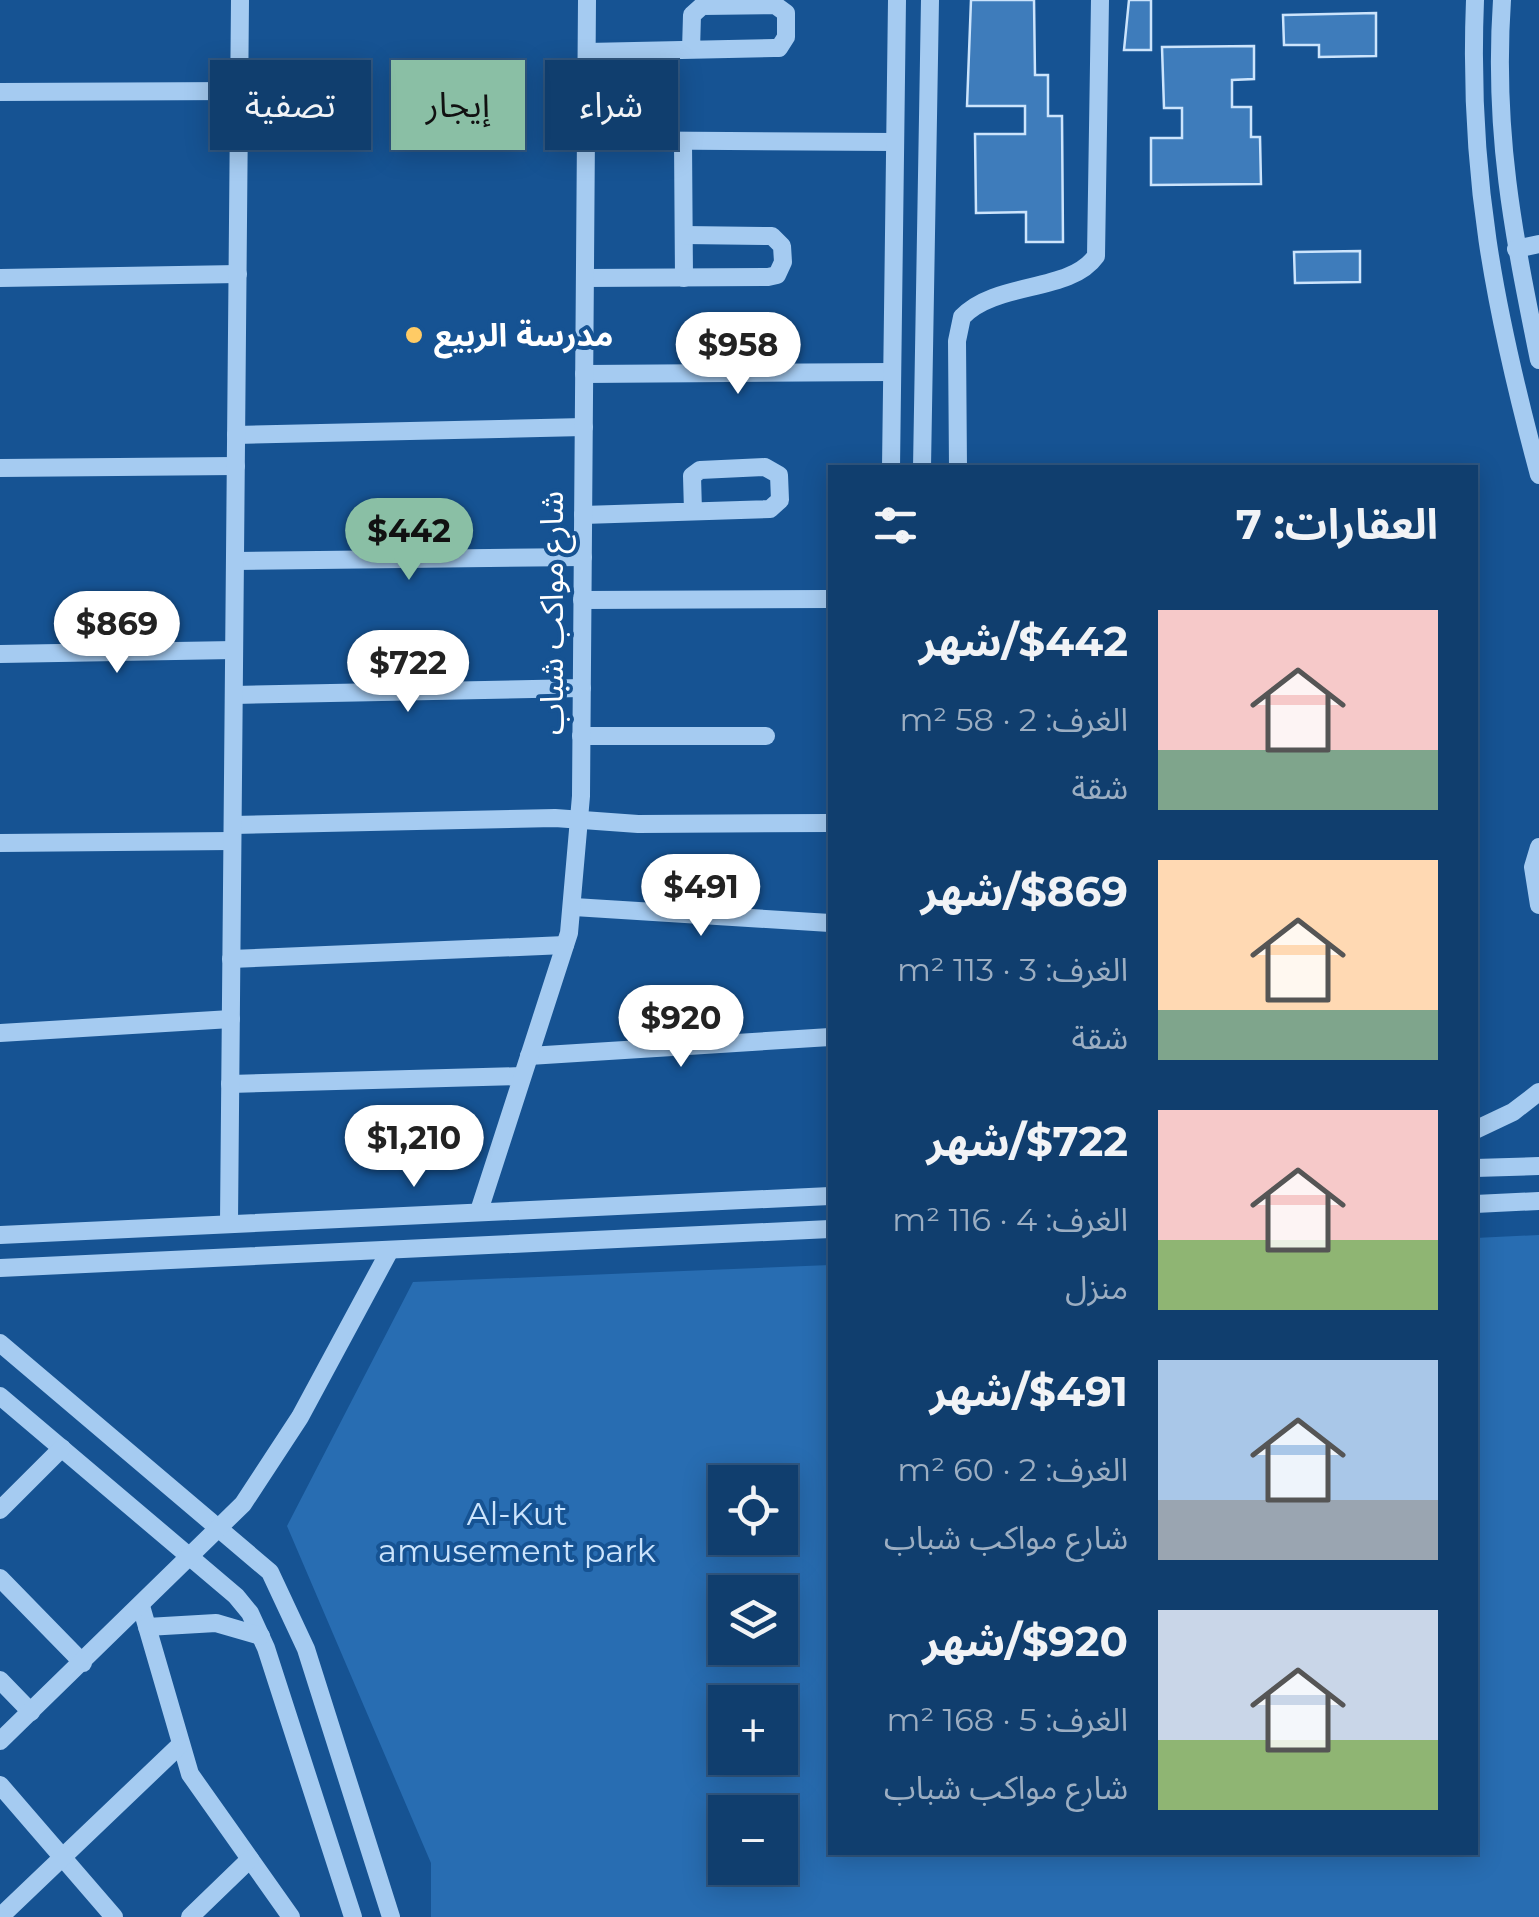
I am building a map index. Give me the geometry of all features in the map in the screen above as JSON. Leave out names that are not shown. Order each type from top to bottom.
[{"type":"street","points":[[239,60],[240,0]]},
{"type":"street","name":"شارع مواكب شباب","points":[[587,60],[588,0]]},
{"type":"street","points":[[891,465],[897,0]]},
{"type":"street","points":[[922,465],[930,0]]},
{"type":"street","points":[[958,465],[957,341],[962,317],[986,299],[1080,271],[1096,256],[1100,0]]},
{"type":"street","points":[[1475,0],[1473,122],[1482,224],[1539,475]]},
{"type":"street","points":[[1502,0],[1499,128],[1516,248],[1539,360]]},
{"type":"street","points":[[587,52],[691,50],[779,48],[786,37],[784,8],[780,2],[698,8],[692,15],[691,50]]},
{"type":"street","points":[[0,92],[210,90]]},
{"type":"street","points":[[678,141],[895,142]]},
{"type":"street","points":[[682,141],[684,278]]},
{"type":"street","points":[[229,1222],[239,150]]},
{"type":"street","name":"شارع مواكب شباب","points":[[478,1211],[574,907],[582,688],[586,150]]},
{"type":"street","points":[[585,278],[772,276],[783,262],[780,242],[767,234],[684,235]]},
{"type":"street","points":[[1516,248],[1539,244]]},
{"type":"street","points":[[0,278],[238,274]]},
{"type":"street","points":[[584,374],[892,372]]},
{"type":"street","points":[[236,435],[584,427]]},
{"type":"street","points":[[0,468],[236,466]]},
{"type":"street","points":[[583,515],[693,511],[774,508],[781,496],[780,476],[765,467],[700,470],[692,476],[693,511]]},
{"type":"street","points":[[235,562],[583,558]]},
{"type":"street","points":[[582,600],[828,600]]},
{"type":"street","points":[[0,654],[234,650]]},
{"type":"street","points":[[234,695],[582,688]]},
{"type":"street","points":[[581,736],[766,736]]},
{"type":"street","points":[[0,843],[554,818],[828,823]]},
{"type":"street","points":[[1539,847],[1532,867],[1539,905]]},
{"type":"street","points":[[574,907],[828,924]]},
{"type":"street","points":[[231,958],[565,945]]},
{"type":"street","points":[[0,1033],[231,1019]]},
{"type":"street","points":[[528,1056],[828,1037]]},
{"type":"street","points":[[230,1084],[522,1076]]},
{"type":"street","points":[[1478,1129],[1513,1112],[1539,1092]]},
{"type":"street","points":[[1478,1168],[1539,1166]]},
{"type":"street","points":[[0,1235],[828,1196]]},
{"type":"street","points":[[1478,1204],[1539,1202]]},
{"type":"street","points":[[0,1268],[828,1229]]},
{"type":"street","points":[[0,1741],[222,1527],[283,1445],[390,1250]]},
{"type":"street","points":[[0,1343],[222,1527],[270,1572],[293,1614],[391,1917]]},
{"type":"street","points":[[0,1396],[192,1556],[243,1604],[261,1636],[353,1917]]},
{"type":"street","points":[[0,1510],[62,1448]]},
{"type":"street","points":[[0,1578],[82,1663]]},
{"type":"street","points":[[141,1606],[190,1774],[292,1917]]},
{"type":"street","points":[[147,1627],[216,1623],[261,1636]]},
{"type":"street","points":[[0,1680],[31,1712]]},
{"type":"street","points":[[0,1917],[179,1746]]},
{"type":"street","points":[[0,1785],[114,1917]]},
{"type":"street","points":[[190,1917],[250,1859]]},
{"type":"green space","name":"Al-Kut amusement park","points":[[1539,1235],[1539,1917],[431,1917],[431,1863],[287,1526],[413,1282],[828,1265],[828,1855],[1478,1855],[1478,1238]]},
{"type":"building","points":[[971,0],[1034,0],[1035,75],[1048,75],[1048,116],[1062,116],[1063,242],[1026,242],[1026,212],[976,213],[975,134],[1025,134],[1025,106],[967,106]]},
{"type":"building","points":[[1129,0],[1151,0],[1151,50],[1124,50]]},
{"type":"building","points":[[1376,13],[1376,56],[1319,57],[1319,45],[1284,45],[1283,15]]},
{"type":"building","points":[[1254,46],[1254,79],[1232,80],[1232,107],[1251,107],[1251,137],[1260,137],[1261,184],[1151,185],[1151,138],[1182,138],[1182,108],[1164,108],[1162,47]]},
{"type":"building","points":[[1360,251],[1360,282],[1295,283],[1294,252]]},
{"type":"place","name":"مدرسة الربيع","points":[[414,335]]}]
